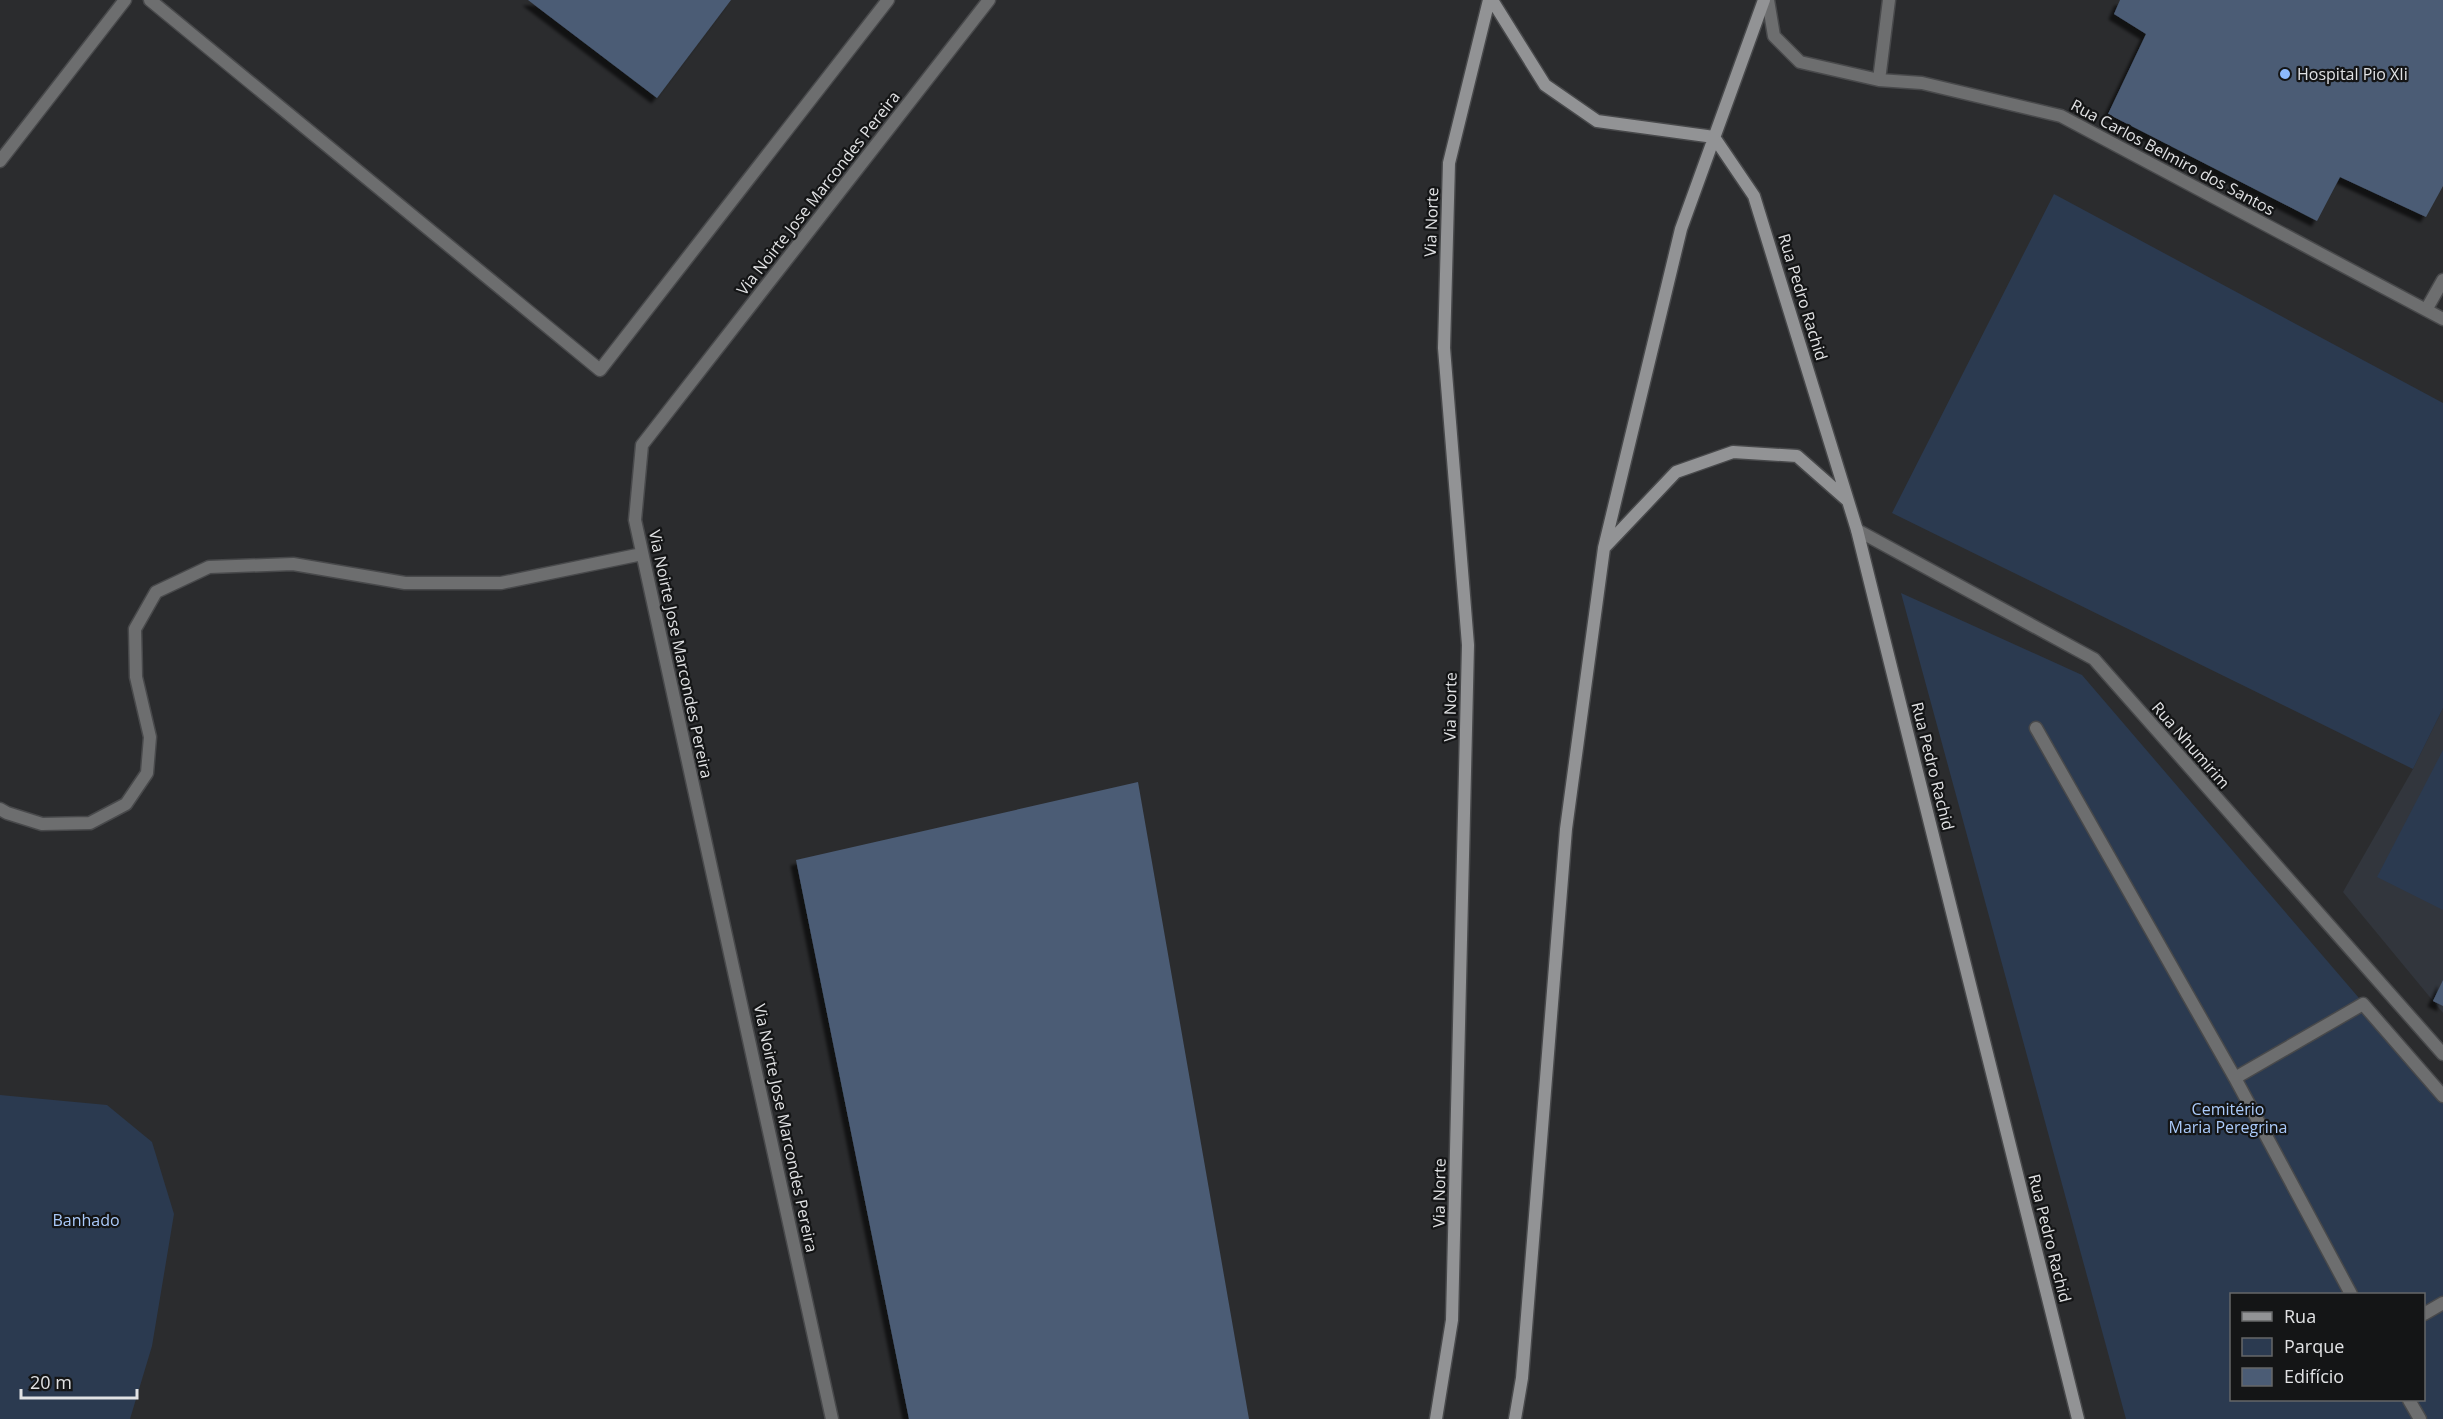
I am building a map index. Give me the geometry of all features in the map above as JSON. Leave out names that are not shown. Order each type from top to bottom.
[{"type":"main road","points":[[1490,0],[1545,85],[1597,121],[1714,137]]},
{"type":"main road","name":"Via Norte","points":[[1436,1419],[1452,1320],[1468,645],[1444,348],[1449,163],[1490,0]]},
{"type":"main road","points":[[1515,1419],[1523,1366],[1566,829],[1604,548],[1681,229],[1764,0]]},
{"type":"main road","name":"Rua Pedro Rachid","points":[[1714,137],[1754,196],[1857,530],[2078,1419]]},
{"type":"main road","points":[[1604,548],[1676,472],[1733,452],[1797,456],[1848,501]]},
{"type":"street","points":[[0,161],[125,0]]},
{"type":"street","points":[[150,0],[600,370],[888,0]]},
{"type":"street","name":"Via Noirte Jose Marcondes Pereira","points":[[832,1419],[635,520],[642,445],[989,0]]},
{"type":"street","name":"Rua Carlos Belmiro dos Santos","points":[[1768,0],[1774,36],[1800,62],[1879,80],[1922,83],[2061,116],[2443,319]]},
{"type":"street","points":[[1879,80],[1889,0]]},
{"type":"street","points":[[2426,310],[2443,280]]},
{"type":"street","name":"Rua Nhumirim","points":[[1857,530],[2094,659],[2443,1054]]},
{"type":"street","points":[[0,809],[42,824],[90,823],[126,804],[147,773],[150,737],[136,677],[135,629],[156,592],[210,567],[293,564],[405,584],[501,583],[642,554]]},
{"type":"street","points":[[2036,728],[2235,1078],[2350,1293]]},
{"type":"street","points":[[2235,1078],[2363,1004],[2443,1096]]},
{"type":"street","points":[[2425,1313],[2443,1303]]},
{"type":"street","points":[[2410,1401],[2420,1419]]},
{"type":"shaded area","points":[[2443,708],[2443,1013],[2343,892],[2413,769]]},
{"type":"green space","points":[[2054,194],[2443,403],[2443,708],[2413,769],[1892,513]]},
{"type":"green space","name":"Cemitério Maria Peregrina","points":[[1901,593],[2082,675],[2443,1096],[2443,1419],[2126,1419]]},
{"type":"green space","points":[[2443,750],[2443,910],[2377,877]]},
{"type":"green space","name":"Banhado","points":[[0,1095],[107,1105],[152,1142],[174,1214],[152,1346],[130,1419],[0,1419]]},
{"type":"building","points":[[528,0],[731,0],[657,98]]},
{"type":"building","name":"Hospital Pio XIi","points":[[2120,0],[2443,0],[2443,186],[2426,217],[2340,177],[2317,221],[2108,114],[2146,34],[2114,14]]},
{"type":"building","points":[[1138,782],[1249,1419],[909,1419],[796,860]]},
{"type":"building","points":[[2443,980],[2443,1006],[2433,1001]]},
{"type":"place","name":"Hospital Pio XIi","points":[[2285,74]]}]
